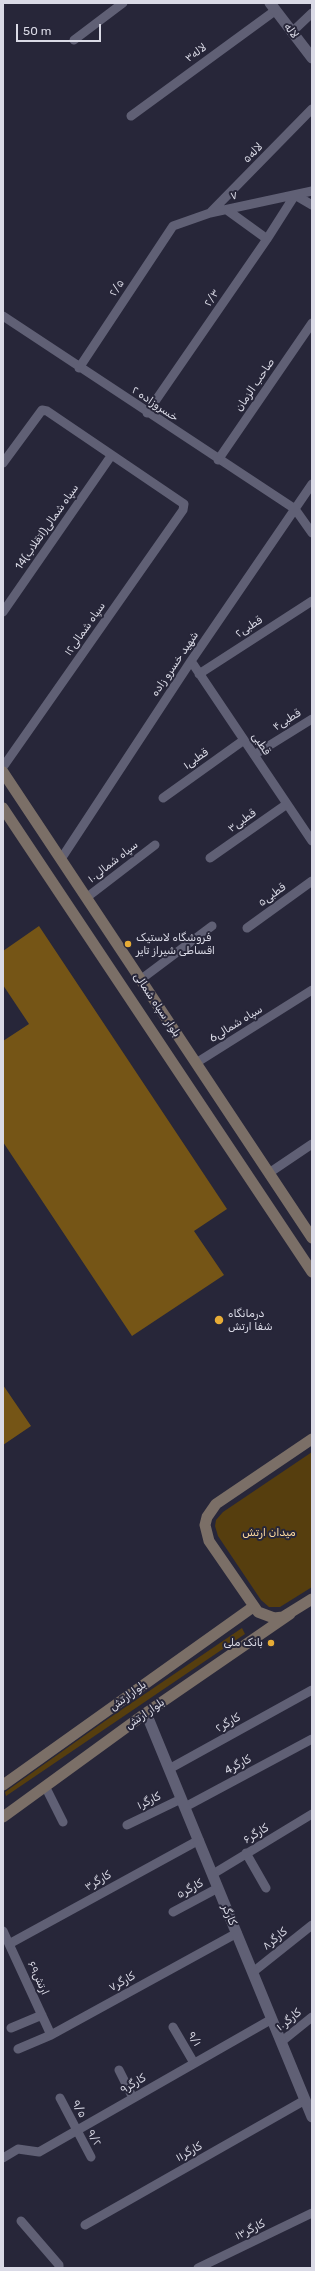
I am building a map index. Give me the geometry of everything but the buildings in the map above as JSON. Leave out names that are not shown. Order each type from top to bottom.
[{"type":"main road","name":"بلوار سپاه شمالی","points":[[3,772],[312,1238]]},
{"type":"main road","name":"بلوار سپاه شمالی","points":[[3,808],[211,1118],[312,1272]]},
{"type":"main road","points":[[211,1118],[225,1108]]},
{"type":"main road","points":[[312,1440],[216,1504],[206,1517],[205,1525],[209,1541],[253,1607],[266,1616],[274,1618],[290,1614],[312,1599]]},
{"type":"main road","name":"بلوارارتش","points":[[3,1786],[253,1607]]},
{"type":"main road","name":"بلوار ارتش","points":[[3,1817],[146,1713],[290,1614]]},
{"type":"street","points":[[74,40],[123,3]]},
{"type":"street","name":"لاله","points":[[273,6],[312,58]]},
{"type":"street","name":"۳لاله","points":[[131,116],[273,6]]},
{"type":"street","points":[[292,32],[312,13]]},
{"type":"street","name":"لاله۵","points":[[210,214],[312,109]]},
{"type":"street","name":"۷","points":[[178,223],[210,214],[312,191]]},
{"type":"street","points":[[296,195],[312,205]]},
{"type":"street","name":"۲/۳","points":[[147,413],[296,195]]},
{"type":"street","points":[[227,210],[267,239]]},
{"type":"street","name":"۲/۵","points":[[79,368],[168,232],[178,223]]},
{"type":"street","name":"خسروزاده ۲","points":[[3,316],[218,460],[295,509]]},
{"type":"street","name":"صاحب الزمان","points":[[218,460],[312,323]]},
{"type":"street","points":[[3,463],[42,410],[47,411],[111,456]]},
{"type":"street","name":"سپاه شمالی۱۲","points":[[3,767],[183,510],[184,504],[111,456]]},
{"type":"street","name":"14سپاه شمالی(اتقلاب)","points":[[3,612],[111,456]]},
{"type":"street","name":"شهید خسرو زاده","points":[[61,859],[191,662],[312,484]]},
{"type":"street","points":[[295,509],[312,533]]},
{"type":"street","name":"قطبی۲","points":[[199,674],[312,601]]},
{"type":"street","name":"قطبی","points":[[191,662],[312,841]]},
{"type":"street","name":"قطبی۴","points":[[254,755],[312,719]]},
{"type":"street","name":"قطبی۱","points":[[163,798],[244,740]]},
{"type":"street","name":"قطبی۳","points":[[210,858],[287,804]]},
{"type":"street","name":"سپاه شمالی۱۰","points":[[86,898],[155,845]]},
{"type":"street","name":"قطبی۵","points":[[247,928],[312,881]]},
{"type":"street","points":[[140,980],[212,926]]},
{"type":"street","name":"6سپاه شمالی","points":[[196,1063],[312,990]]},
{"type":"street","points":[[269,1173],[312,1144]]},
{"type":"street","name":"کارگر۲","points":[[169,1769],[312,1690]]},
{"type":"street","name":"کارگر","points":[[146,1713],[312,2117]]},
{"type":"street","name":"4کارگر","points":[[183,1803],[312,1739]]},
{"type":"street","points":[[45,1786],[63,1822]]},
{"type":"street","name":"کارگر۱","points":[[127,1825],[183,1803]]},
{"type":"street","name":"کارگر۶","points":[[213,1874],[312,1814]]},
{"type":"street","name":"کارگر۳","points":[[3,1954],[10,1947],[199,1840]]},
{"type":"street","points":[[246,1853],[266,1888]]},
{"type":"street","name":"کارگر۵","points":[[173,1912],[218,1888]]},
{"type":"street","name":"کارگر۸","points":[[253,1972],[312,1925]]},
{"type":"street","name":"ارتش۶۹","points":[[3,1931],[51,2035]]},
{"type":"street","name":"کارگر۷","points":[[18,2049],[51,2035],[236,1933]]},
{"type":"street","points":[[11,2028],[42,2015]]},
{"type":"street","name":"کارگر۱۰","points":[[281,2042],[312,2017]]},
{"type":"street","name":"کارگر۹","points":[[3,2158],[18,2149],[39,2152],[272,2019]]},
{"type":"street","name":"۹/۱","points":[[173,2027],[194,2063]]},
{"type":"street","points":[[119,2070],[133,2098]]},
{"type":"street","name":"۹/۵","points":[[60,2098],[77,2130]]},
{"type":"street","name":"کارگر۱۱","points":[[85,2224],[305,2100]]},
{"type":"street","name":"۹/۲","points":[[77,2130],[91,2157]]},
{"type":"street","name":"کارگر۱۳","points":[[198,2268],[312,2213]]},
{"type":"street","points":[[21,2221],[59,2265],[59,2268]]},
{"type":"green space","name":"میدان ارتش","points":[[312,1452],[312,1587],[280,1607],[269,1607],[261,1600],[218,1536],[215,1526],[216,1520],[223,1512]]},
{"type":"green space","points":[[242,1628],[245,1634],[6,1796],[5,1792],[105,1721]]},
{"type":"shaded area","points":[[39,926],[227,1209],[194,1231],[224,1275],[132,1336],[3,1142],[3,1041],[29,1024],[3,985],[3,951]]},
{"type":"shaded area","points":[[3,1385],[31,1426],[3,1445]]},
{"type":"place","name":"فروشگاه لاستیک اقساطی شیراز تایر","points":[[128,944]]},
{"type":"place","name":"درمانگاه شفا ارتش","points":[[219,1320]]},
{"type":"place","name":"بانک ملی","points":[[271,1643]]}]
